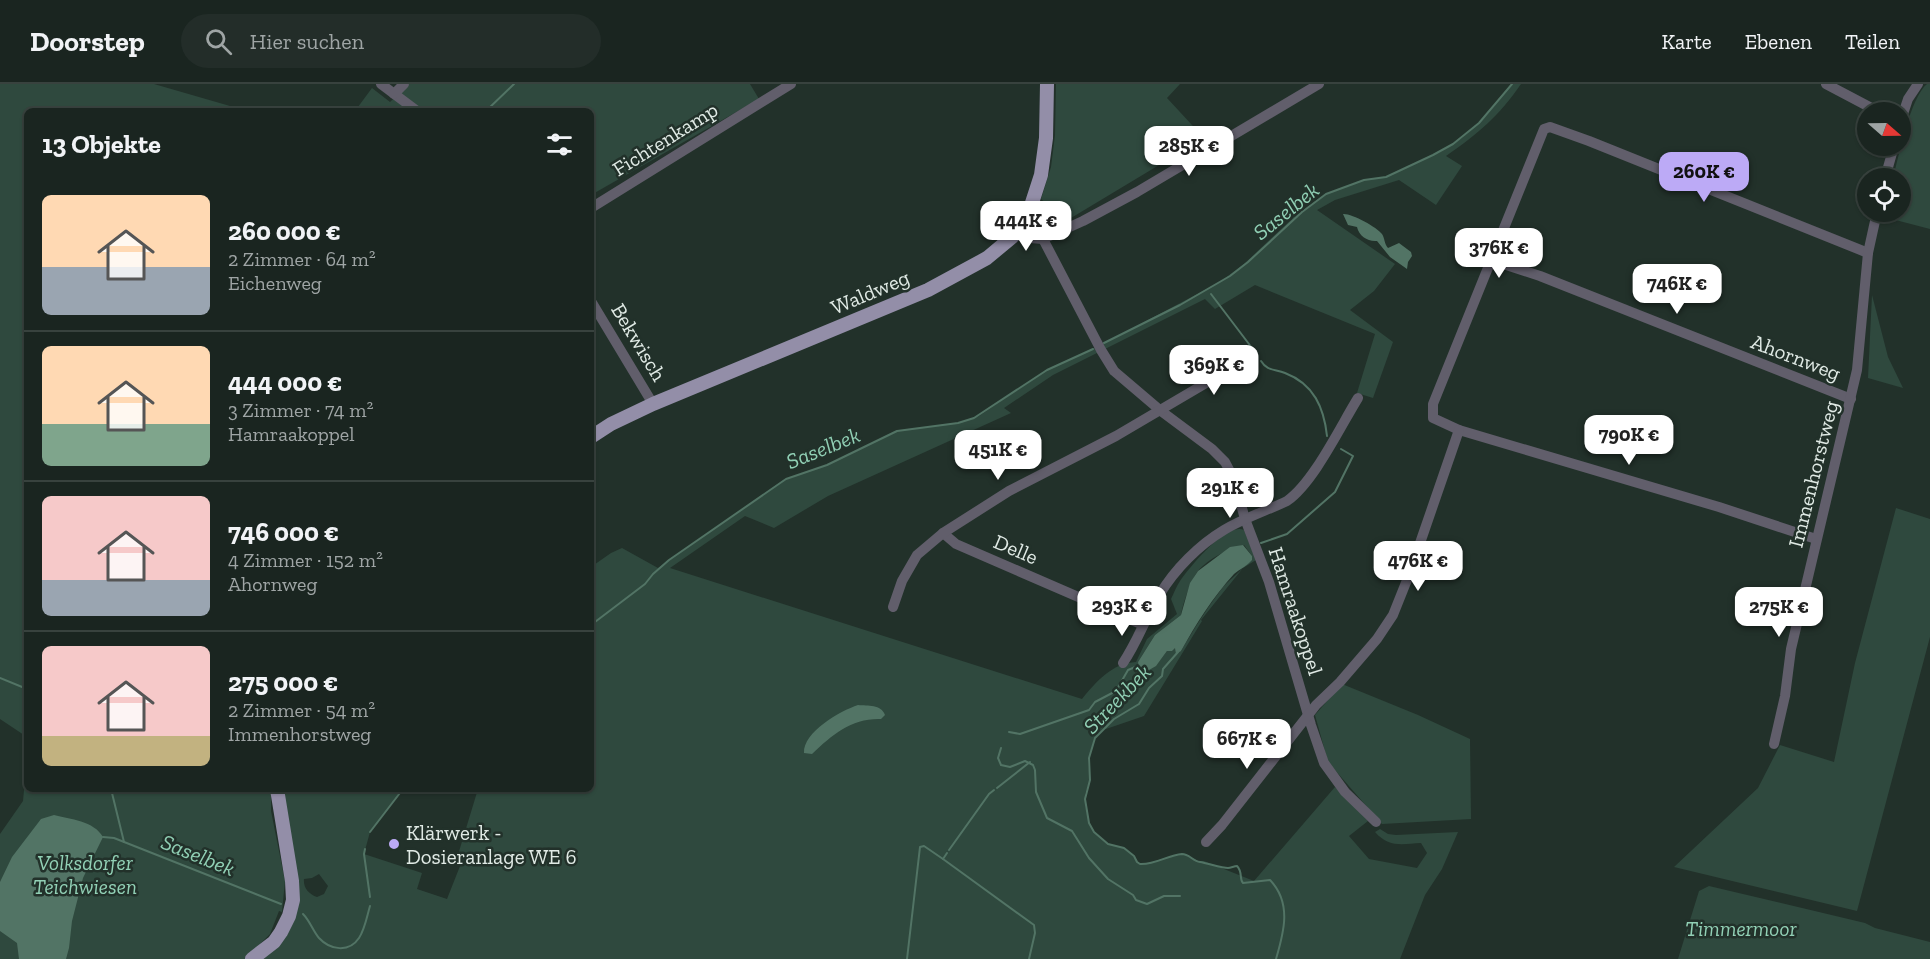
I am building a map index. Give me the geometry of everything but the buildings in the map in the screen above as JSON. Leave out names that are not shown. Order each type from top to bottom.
[{"type":"main road","name":"Waldweg","points":[[594,435],[611,424],[653,404],[928,290],[987,258],[1018,231],[1030,209],[1041,175],[1046,138],[1047,84]]},
{"type":"main road","points":[[252,959],[274,942],[281,932],[289,916],[293,900],[292,880],[277,792]]},
{"type":"street","points":[[381,84],[413,108]]},
{"type":"street","points":[[394,94],[404,84]]},
{"type":"street","name":"Fichtenkamp","points":[[594,206],[791,84]]},
{"type":"street","points":[[1018,231],[1030,238],[1043,239],[1137,192],[1319,84]]},
{"type":"street","points":[[1826,84],[1860,102]]},
{"type":"street","points":[[1907,102],[1918,84]]},
{"type":"street","points":[[1816,538],[1459,430],[1433,418],[1433,404],[1544,129],[1550,127],[1868,253]]},
{"type":"street","name":"Immenhorstweg","points":[[1774,744],[1785,696],[1791,649],[1857,370],[1868,253],[1875,222]]},
{"type":"street","name":"Hamraakoppel","points":[[1043,239],[1114,371],[1161,411],[1212,449],[1225,462],[1234,479],[1245,519],[1269,582],[1324,763],[1345,792],[1376,822]]},
{"type":"street","name":"Ahornweg","points":[[1491,260],[1540,276],[1851,399]]},
{"type":"street","name":"Bekwisch","points":[[594,306],[653,404]]},
{"type":"street","points":[[893,607],[902,581],[917,555],[943,533],[1009,491],[1161,411],[1252,356]]},
{"type":"street","points":[[1123,663],[1161,592],[1185,563],[1202,545],[1224,530],[1287,501],[1302,488],[1358,398]]},
{"type":"street","points":[[1206,842],[1222,825],[1316,705],[1340,682],[1377,639],[1393,615],[1459,430]]},
{"type":"street","name":"Delle","points":[[943,533],[956,544],[1143,625]]},
{"type":"green space","points":[[0,84],[154,84],[230,106],[233,108],[24,108],[24,735],[0,719]]},
{"type":"green space","points":[[409,84],[750,84],[759,99],[594,193],[594,108],[357,108],[372,88],[390,102]]},
{"type":"green space","points":[[1056,84],[1180,84],[1167,98],[1204,138],[1066,221],[1041,199],[1051,167],[1055,135]]},
{"type":"green space","points":[[1512,84],[1521,84],[1487,124],[1446,156],[1462,166],[1436,205],[1399,180],[1335,200],[1317,210],[1395,264],[1374,291],[1350,310],[1393,342],[1373,398],[1357,393],[1375,334],[1255,285],[1215,309],[1205,299],[1053,375],[1004,408],[1011,413],[828,496],[774,528],[745,516],[670,568],[1082,699],[1099,680],[1112,670],[1127,663],[1136,662],[1147,639],[1177,614],[1171,599],[1180,581],[1209,547],[1236,529],[1244,530],[1256,560],[1243,568],[1201,620],[1144,716],[1106,729],[1104,727],[1094,739],[1088,761],[1090,780],[1085,794],[1089,823],[1094,832],[1108,844],[1124,848],[1140,864],[1185,854],[1254,881],[1335,787],[1368,821],[1349,836],[1369,859],[1417,868],[1427,853],[1421,843],[1396,844],[1385,841],[1375,832],[1380,829],[1388,834],[1396,835],[1458,832],[1442,869],[1425,895],[1400,959],[252,959],[289,916],[277,792],[401,792],[370,832],[364,854],[422,873],[417,889],[447,899],[462,861],[457,858],[477,792],[594,792],[594,565],[611,553],[622,548],[658,568],[782,481],[827,465],[897,431],[958,423],[979,416],[1047,370],[1093,349],[1220,282],[1245,263],[1296,215],[1326,194],[1364,180],[1386,177],[1440,152],[1462,138],[1487,115]],"holes":[[[1244,545],[1252,556],[1223,587],[1181,651],[1175,647],[1172,651],[1167,651],[1154,666],[1143,670],[1138,662],[1155,635],[1181,615],[1198,571],[1219,555]],[[319,874],[328,886],[324,894],[317,897],[311,894],[304,885],[304,879]]]},
{"type":"green space","points":[[1927,84],[1930,84],[1930,229],[1903,222],[1911,222],[1911,168],[1896,168],[1898,156],[1911,156],[1911,112]]},
{"type":"green space","points":[[1872,295],[1888,357],[1903,388],[1868,378]]},
{"type":"green space","points":[[1896,508],[1930,519],[1930,637],[1857,911],[1674,867],[1758,788],[1780,745],[1834,762],[1855,663]]},
{"type":"green space","points":[[1342,684],[1470,739],[1471,819],[1382,824],[1328,762],[1315,715]]},
{"type":"green space","name":"Volksdorfer Teichwiesen","points":[[24,790],[271,792],[271,811],[285,881],[282,912],[279,911],[270,934],[245,959],[0,959],[0,834],[23,801]]},
{"type":"green space","name":"Timmermoor","points":[[1709,886],[1865,923],[1875,928],[1930,942],[1930,959],[1678,959],[1699,891]]},
{"type":"shaded area","points":[[1343,214],[1358,218],[1375,228],[1382,234],[1388,248],[1399,243],[1411,252],[1412,256],[1407,269],[1390,257],[1377,241],[1367,239],[1362,236],[1357,227],[1348,225]]},
{"type":"shaded area","points":[[1243,545],[1252,556],[1252,560],[1234,574],[1219,592],[1181,651],[1176,654],[1175,648],[1167,651],[1156,666],[1149,670],[1139,668],[1138,662],[1155,635],[1181,615],[1190,583],[1198,571],[1230,547]]},
{"type":"shaded area","points":[[858,705],[877,707],[885,715],[881,719],[852,724],[835,734],[812,754],[804,753],[809,737],[816,730],[833,717]]},
{"type":"shaded area","points":[[54,815],[88,824],[103,837],[83,878],[72,921],[66,959],[19,959],[17,943],[0,931],[0,882],[12,857],[41,819]]},
{"type":"waterway","points":[[489,108],[514,84]]},
{"type":"waterway","name":"Saselbek","points":[[1104,343],[1180,305],[1230,276],[1302,212],[1326,194],[1364,180],[1386,177],[1453,144],[1479,123],[1512,84]]},
{"type":"waterway","name":"Streekbek","points":[[1211,294],[1252,348]]},
{"type":"waterway","name":"Saselbek","points":[[594,623],[645,584],[669,560],[786,479],[827,465],[897,431],[958,423],[974,418],[1047,370],[1093,349]]},
{"type":"waterway","name":"Streekbek","points":[[1261,361],[1269,368],[1295,378],[1310,390],[1320,407],[1327,436]]},
{"type":"waterway","name":"Streekbek","points":[[1261,543],[1287,534],[1335,492],[1353,456],[1341,449]]},
{"type":"waterway","name":"Streekbek","points":[[1178,652],[1163,669],[1162,676],[1149,688],[1139,704],[1114,719],[1095,738],[1089,758],[1090,780],[1085,799],[1089,823],[1094,832],[1108,844],[1124,848],[1140,864],[1184,854],[1198,861],[1222,867],[1237,866],[1243,883],[1270,880],[1277,889],[1284,908],[1282,939],[1276,959]]},
{"type":"waterway","points":[[1009,732],[1020,734],[1089,710],[1095,702],[1116,691],[1128,670],[1140,665]]},
{"type":"waterway","points":[[0,678],[24,688]]},
{"type":"waterway","points":[[1001,748],[998,758],[1001,765],[1010,767],[1025,761],[1033,765],[1036,792],[1047,818],[1072,831],[1089,858],[1108,879],[1133,895],[1136,900],[1147,904],[1164,896],[1180,896]]},
{"type":"waterway","points":[[997,788],[1030,762]]},
{"type":"waterway","points":[[949,850],[994,790]]},
{"type":"waterway","points":[[112,792],[124,842]]},
{"type":"waterway","name":"Saselbek","points":[[370,832],[401,792]]},
{"type":"waterway","name":"Saselbek","points":[[103,837],[114,838],[281,904]]},
{"type":"waterway","points":[[907,959],[920,847],[924,846],[943,859]]},
{"type":"waterway","name":"Saselbek","points":[[365,849],[370,897]]},
{"type":"waterway","points":[[947,853],[943,859],[1034,925],[1035,933],[1029,959]]},
{"type":"waterway","name":"Saselbek","points":[[303,914],[323,942],[334,947],[345,948],[359,938],[370,906]]},
{"type":"place","name":"Klärwerk - Dosieranlage WE 6","points":[[394,844]]}]
